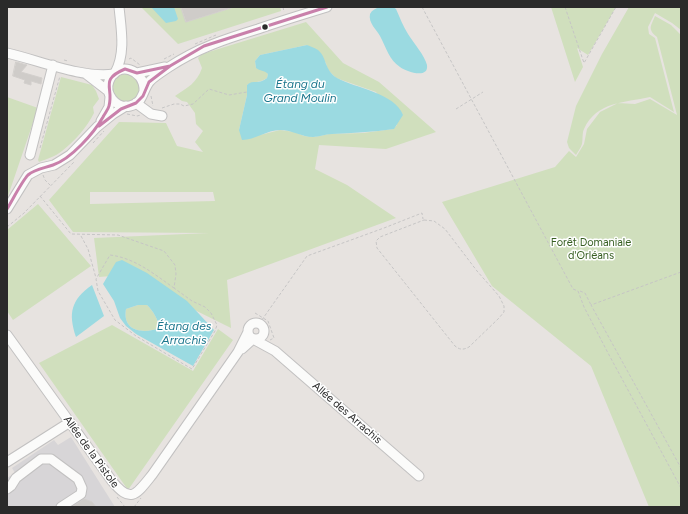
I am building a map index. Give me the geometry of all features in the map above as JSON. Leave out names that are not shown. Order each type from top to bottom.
[{"type":"street","points":[[119,7],[122,40],[127,59],[144,81],[148,92]]},
{"type":"street","points":[[7,209],[28,175],[41,168],[54,165],[70,155],[102,128],[113,114],[124,111],[136,103],[148,92],[149,82],[170,66],[204,46],[327,7]]},
{"type":"street","points":[[102,128],[109,107],[109,81],[119,64],[122,40]]},
{"type":"street","points":[[7,53],[84,74],[107,75],[125,69],[136,72],[170,66]]},
{"type":"street","points":[[34,154],[53,65]]},
{"type":"street","points":[[84,74],[109,94],[114,102],[120,105],[124,111]]},
{"type":"street","points":[[136,103],[151,114],[159,112]]},
{"type":"street","points":[[250,336],[250,325],[255,323],[261,326],[275,351]]},
{"type":"street","points":[[250,336],[261,338],[264,334],[261,326]]},
{"type":"street","name":"Allée de la Pistole","points":[[7,335],[120,491],[127,495],[132,495],[139,491],[152,475],[250,336]]},
{"type":"street","points":[[250,336],[275,351]]},
{"type":"street","name":"Allée des Arrachis","points":[[275,351],[419,476]]},
{"type":"street","points":[[7,462],[70,422]]},
{"type":"street","points":[[7,489],[16,478],[41,460],[51,459],[78,479],[82,488],[81,494],[60,507]]},
{"type":"path","points":[[283,7],[285,13]]},
{"type":"path","points":[[422,7],[573,289],[585,293],[681,468]]},
{"type":"path","points":[[565,7],[584,63],[616,7]]},
{"type":"path","points":[[64,60],[69,62]]},
{"type":"path","points":[[34,154],[60,76],[64,76]]},
{"type":"path","points":[[148,92],[153,106],[159,112],[174,104],[184,106],[193,104],[210,89],[228,95],[247,92]]},
{"type":"path","points":[[456,109],[483,92]]},
{"type":"path","points":[[124,111],[127,114],[141,116]]},
{"type":"path","points":[[89,146],[102,128]]},
{"type":"path","points":[[7,227],[24,213],[78,158]]},
{"type":"path","points":[[41,173],[51,186]]},
{"type":"path","points":[[40,196],[72,234],[118,235],[143,245],[164,251],[175,265],[176,274],[174,288]]},
{"type":"path","points":[[261,326],[307,256],[422,213],[424,220]]},
{"type":"path","points":[[424,220],[434,221],[445,229],[477,271],[499,296],[504,306],[504,312],[499,318],[469,347],[464,349],[459,349],[455,346],[377,248],[376,241],[380,237],[424,220]]},
{"type":"path","points":[[81,234],[88,249],[98,291],[116,320],[136,336],[192,369],[215,331],[217,325],[211,313],[205,307],[192,301],[151,272],[122,256],[110,255],[96,279]]},
{"type":"path","points":[[591,305],[681,272]]},
{"type":"path","points":[[578,291],[584,307],[608,353],[681,488]]},
{"type":"path","points":[[7,353],[7,360]]},
{"type":"shaded area","points":[[71,437],[115,507],[7,507],[7,478],[15,473],[12,468],[54,440],[58,445]]},
{"type":"green space","points":[[141,7],[181,7],[186,22],[235,7],[280,7],[281,11],[178,44]]},
{"type":"green space","points":[[551,7],[616,7],[588,55],[577,48],[583,67],[575,82]]},
{"type":"green space","points":[[629,7],[681,7],[681,30],[655,13],[648,27],[649,34],[655,38],[674,112],[650,97],[621,102],[604,108],[596,113],[584,129],[582,144],[576,155],[569,148],[567,142],[576,106],[602,54]]},
{"type":"green space","name":"Forêt Domaniale d'Orléans","points":[[655,16],[671,25],[681,35],[681,507],[649,507],[591,366],[492,286],[442,202],[555,167],[569,151],[576,157],[584,144],[587,129],[600,112],[618,103],[635,104],[650,99],[677,115],[657,37],[651,29]]},
{"type":"green space","points":[[306,22],[343,63],[379,82],[436,132],[386,149],[319,145],[315,169],[347,185],[396,218],[227,280],[231,328],[124,275],[99,277],[94,238],[209,233],[73,232],[49,200],[119,122],[166,123],[177,146],[203,152],[195,142],[203,131],[196,124],[195,113],[187,102],[182,101],[175,96],[191,85],[197,78],[202,68],[198,58],[202,54]],"holes":[[[307,45],[326,63],[327,69],[336,78],[376,92],[397,125],[393,129],[363,133],[329,134],[315,137],[280,130],[260,135],[239,130],[247,95],[247,85],[264,80],[267,78],[268,74],[265,70],[256,68],[255,61],[260,55]],[[90,192],[213,192],[215,201],[90,204]]]},
{"type":"green space","points":[[126,74],[136,78],[140,88],[136,98],[126,102],[116,98],[112,88],[116,78]]},
{"type":"green space","points":[[61,77],[92,85],[99,99],[93,107],[94,113],[84,129],[76,138],[60,153],[39,162],[38,160]]},
{"type":"green space","points":[[7,97],[38,108],[7,199]]},
{"type":"green space","points":[[38,204],[91,266],[13,320],[7,311],[7,230]]},
{"type":"green space","points":[[138,305],[147,305],[152,310],[160,328],[141,331],[131,327],[127,323],[126,309]]},
{"type":"green space","points":[[112,325],[193,371],[218,329],[233,340],[128,490],[39,363]]},
{"type":"water","points":[[151,7],[174,7],[178,19],[176,21],[166,23]]},
{"type":"water","points":[[380,7],[393,7],[396,9],[406,31],[426,61],[427,70],[421,73],[416,73],[403,69],[390,57],[370,20],[370,14],[374,9]]},
{"type":"water","name":"Étang du Grand Moulin","points":[[307,45],[317,49],[321,53],[330,71],[337,78],[374,92],[392,101],[403,115],[394,129],[329,134],[318,137],[305,136],[289,131],[275,130],[247,140],[242,140],[239,130],[247,95],[247,85],[252,82],[264,80],[267,78],[268,74],[256,68],[255,61],[260,55]]},
{"type":"water","name":"Étang des Arrachis","points":[[122,260],[147,273],[187,301],[214,330],[193,366],[136,334],[126,326],[120,318],[114,301],[103,284],[116,262]],"holes":[[[138,305],[147,305],[155,315],[160,328],[141,331],[131,327],[127,323],[126,309]]]},
{"type":"water","points":[[92,285],[104,316],[76,337],[72,321],[73,308],[80,296]]},
{"type":"building","points":[[181,7],[231,7],[231,8],[186,22]]},
{"type":"building","points":[[16,62],[27,65],[21,72],[42,78],[41,84],[31,81],[31,85],[24,83],[25,80],[13,76]]},
{"type":"building","points":[[84,499],[92,502],[96,507],[72,507]]},
{"type":"transit line","points":[[7,209],[28,175],[37,170],[60,162],[81,145],[94,130],[109,107],[109,84],[112,77],[117,73],[125,69],[137,73],[170,66],[204,46],[327,7]]},
{"type":"transit line","points":[[99,126],[121,109],[136,103],[143,96],[149,82],[170,66]]}]
